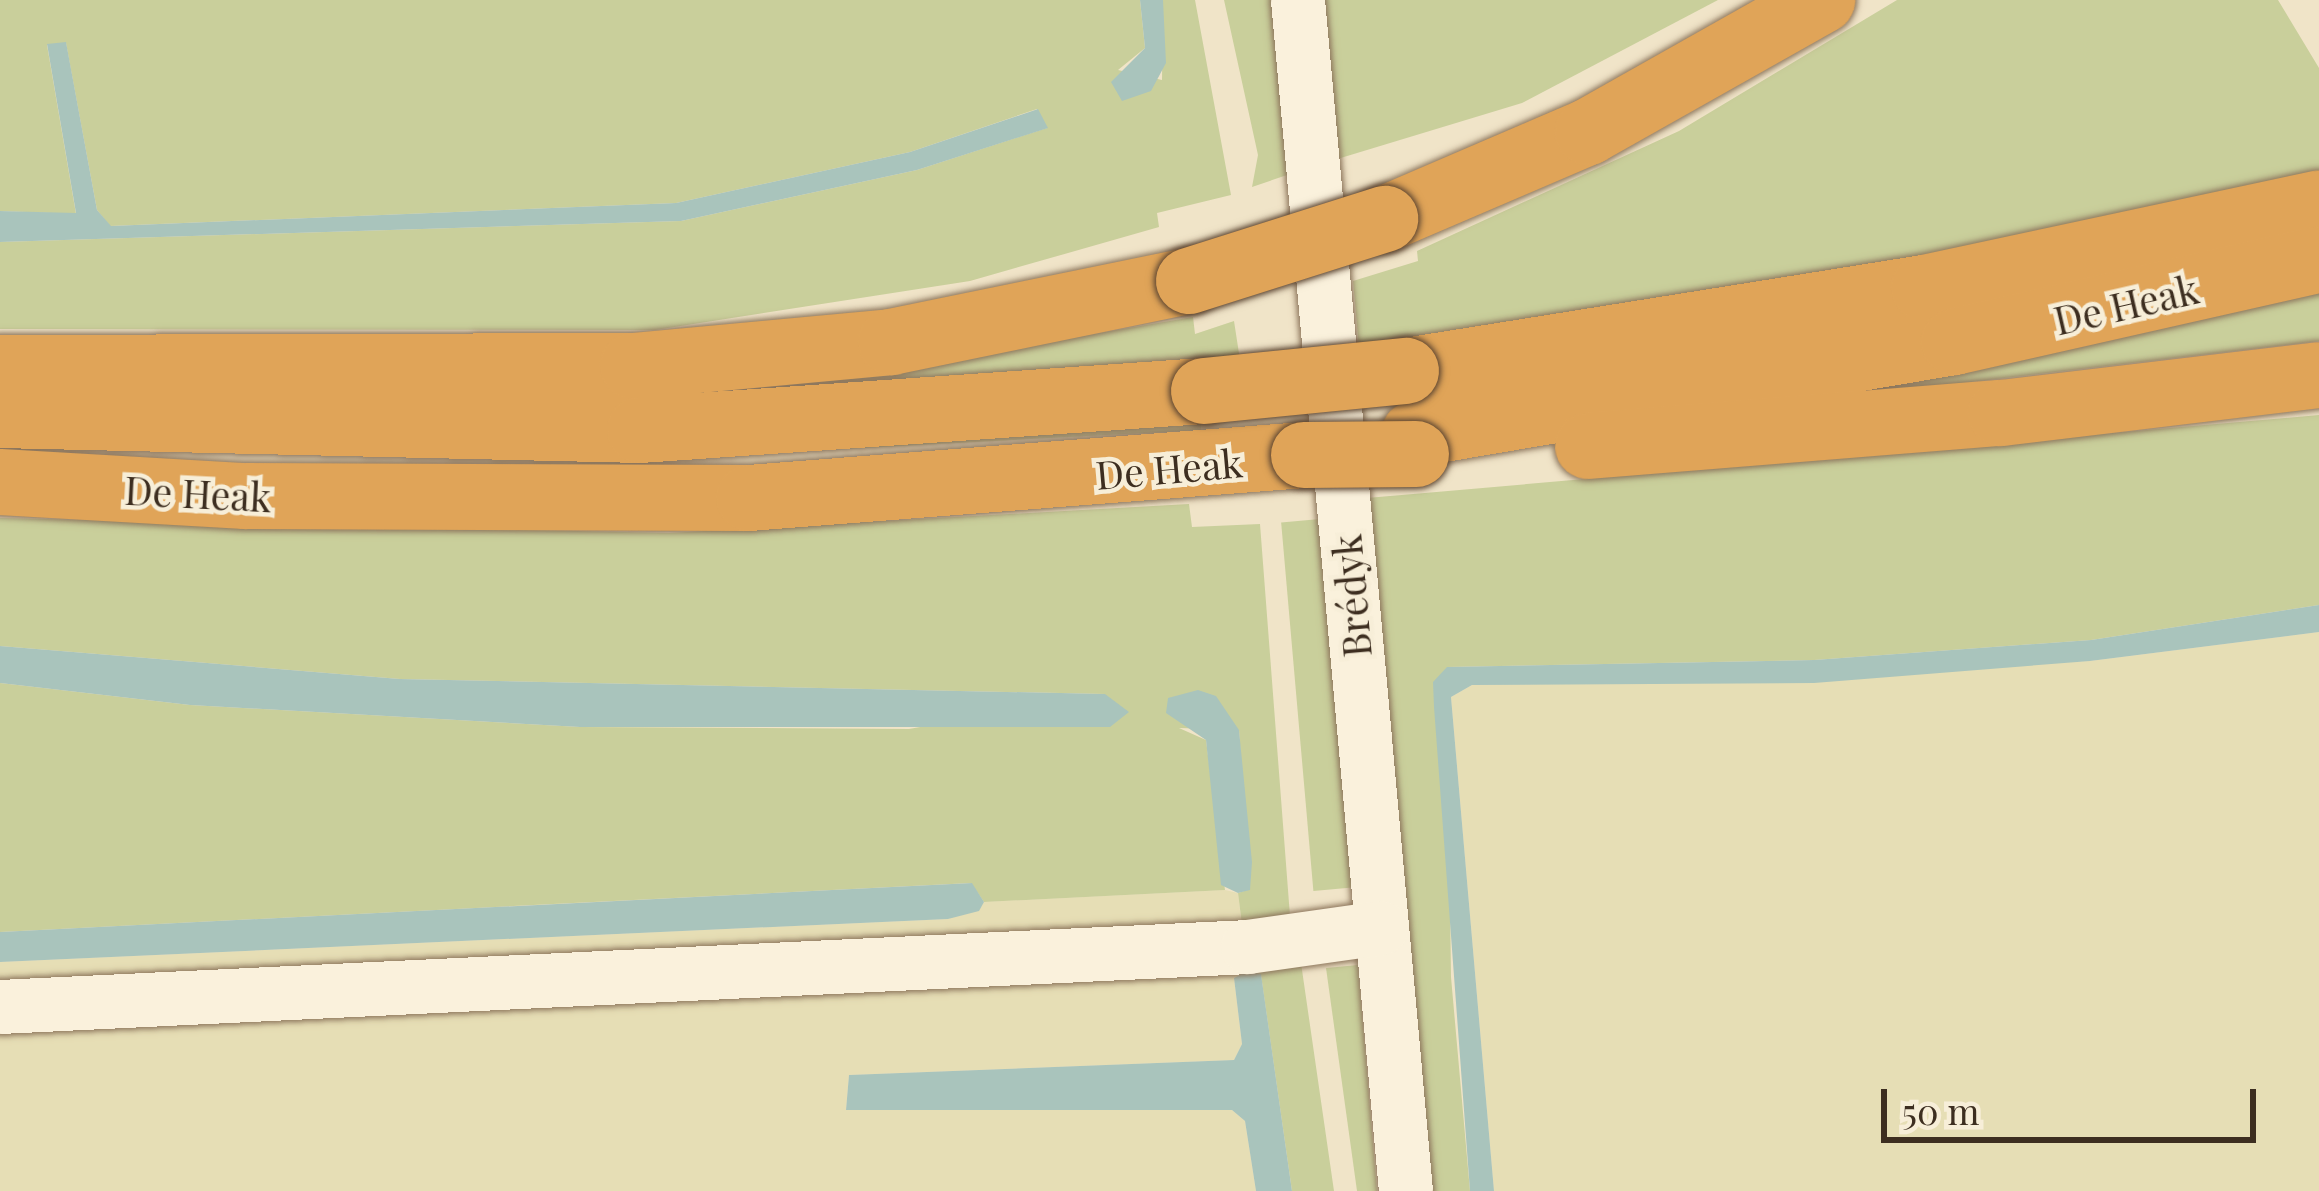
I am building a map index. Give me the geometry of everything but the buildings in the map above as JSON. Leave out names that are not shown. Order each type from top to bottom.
[{"type":"highway","points":[[0,368],[633,366],[891,342],[1190,280],[1385,219],[1588,132],[1822,0]]},
{"type":"highway","name":"De Heak","points":[[0,482],[246,496],[749,498],[1304,455],[1412,419],[1901,292],[2319,203]]},
{"type":"highway","name":"De Heak","points":[[0,416],[640,430],[1204,391],[1412,419],[1954,342],[2319,260]]},
{"type":"highway","points":[[1412,419],[1829,430],[2319,375]]},
{"type":"street","name":"Brédyk","points":[[1298,0],[1406,1191]]},
{"type":"street","points":[[0,1007],[1248,947],[1382,928]]},
{"type":"shaded area","points":[[2319,632],[2319,1191],[1494,1191],[1451,697],[1472,685],[2090,661]]},
{"type":"shaded area","points":[[1238,893],[1247,971],[1234,978],[1242,1044],[1234,1060],[849,1075],[846,1110],[1232,1110],[1245,1121],[1256,1191],[0,1191],[0,962],[948,919],[984,902]]},
{"type":"green space","points":[[0,0],[1140,0],[1145,48],[1118,70],[1162,80],[1163,0],[1195,0],[1231,195],[1157,213],[1159,227],[970,281],[655,330],[0,329],[0,242],[681,221],[917,170],[1047,128],[1037,109],[910,152],[676,203],[110,226],[97,210],[66,43],[47,45],[76,214],[0,211]]},
{"type":"green space","points":[[1224,0],[1275,0],[1290,174],[1252,187],[1258,155]]},
{"type":"green space","points":[[1322,0],[1718,0],[1522,103],[1334,160]]},
{"type":"green space","points":[[1897,0],[2278,0],[2319,68],[2319,174],[2178,219],[1359,348],[1353,281],[1418,261],[1417,251],[1679,131]]},
{"type":"green space","points":[[2319,283],[2319,341],[1751,408]]},
{"type":"green space","points":[[1193,317],[1195,334],[1234,321],[1240,360],[943,394],[307,398],[864,373]]},
{"type":"green space","points":[[2319,415],[2319,605],[2091,640],[1814,660],[1447,667],[1451,977],[1470,1191],[1430,1191],[1367,498]]},
{"type":"green space","points":[[1201,417],[1201,430],[638,460],[44,449]]},
{"type":"green space","points":[[1189,504],[1192,527],[1260,524],[1290,916],[1242,925],[1238,893],[1250,889],[1239,730],[1179,728],[1206,740],[1225,890],[984,902],[971,883],[0,932],[0,683],[190,705],[580,727],[909,729],[1105,694],[400,679],[0,646],[0,518],[669,533]]},
{"type":"green space","points":[[1320,519],[1352,888],[1313,891],[1281,522]]},
{"type":"green space","points":[[1301,963],[1334,1191],[1292,1191],[1261,975],[1247,971]]},
{"type":"green space","points":[[1358,965],[1377,1191],[1357,1191],[1326,968]]},
{"type":"water","points":[[1140,0],[1163,0],[1166,63],[1151,91],[1122,101],[1111,82],[1145,48]]},
{"type":"water","points":[[66,42],[97,210],[111,226],[676,203],[910,152],[1038,109],[1048,128],[917,170],[681,221],[0,242],[0,211],[76,213],[47,44]]},
{"type":"water","points":[[2319,605],[2319,632],[2090,661],[1814,683],[1472,685],[1451,697],[1494,1191],[1470,1191],[1434,707],[1433,682],[1447,667],[1814,660],[2091,640]]},
{"type":"water","points":[[0,646],[400,679],[1105,694],[1129,712],[1110,727],[580,727],[190,705],[0,683]]},
{"type":"water","points":[[1198,690],[1216,696],[1239,730],[1252,862],[1250,890],[1238,893],[1221,885],[1206,740],[1166,713],[1168,698]]},
{"type":"water","points":[[972,883],[984,902],[979,911],[948,919],[0,962],[0,932]]},
{"type":"water","points":[[1247,971],[1261,974],[1292,1191],[1256,1191],[1245,1121],[1232,1110],[846,1110],[849,1075],[1234,1060],[1242,1044],[1234,978]]}]
